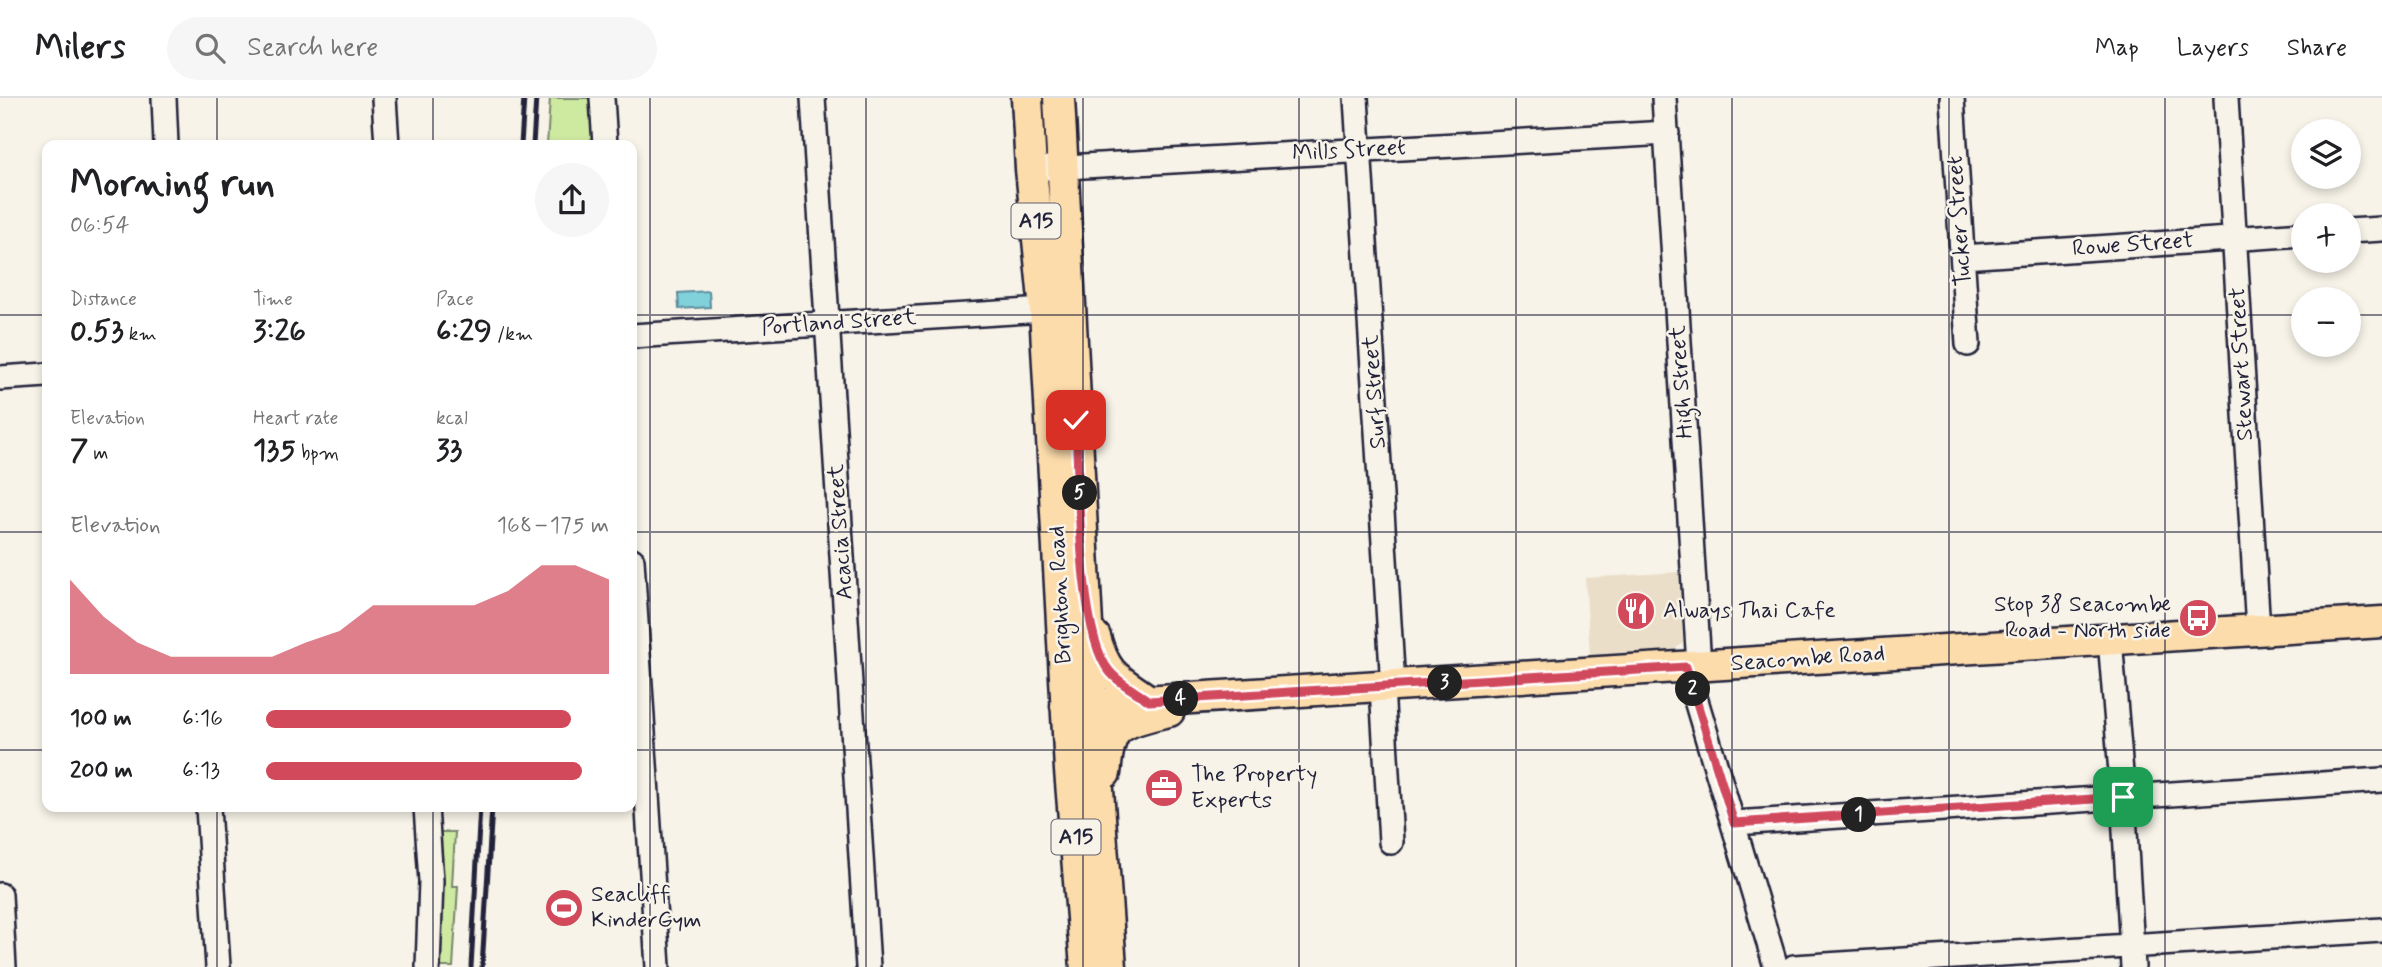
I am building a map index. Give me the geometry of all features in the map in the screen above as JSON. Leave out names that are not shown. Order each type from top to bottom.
[{"type":"main road","name":"Brighton Road","points":[[1027,98],[1079,705],[1086,967]]},
{"type":"main road","name":"Brighton Road","points":[[1059,98],[1086,599],[1079,705],[1099,814],[1111,967]]},
{"type":"main road","points":[[1086,599],[1101,660],[1111,674],[1149,701]]},
{"type":"main road","name":"Seacombe Road","points":[[1079,705],[2382,622]]},
{"type":"main road","points":[[1099,814],[1108,750],[1117,730],[1142,718],[1231,696]]},
{"type":"street","points":[[164,98],[166,140]]},
{"type":"street","points":[[384,98],[387,140]]},
{"type":"street","points":[[603,98],[605,140]]},
{"type":"street","name":"Acacia Street","points":[[813,98],[868,967]]},
{"type":"street","name":"Surf Street","points":[[1356,98],[1387,686],[1391,842]]},
{"type":"street","name":"High Street","points":[[1664,98],[1693,666],[1734,823],[1776,967]]},
{"type":"street","name":"Tucker Street","points":[[1952,98],[1968,344]]},
{"type":"street","name":"Stewart Street","points":[[2226,98],[2258,630]]},
{"type":"street","name":"Mills Street","points":[[1031,169],[1667,133]]},
{"type":"street","points":[[2361,230],[2382,229]]},
{"type":"street","name":"Rowe Street","points":[[1963,257],[2291,235]]},
{"type":"street","name":"Portland Street","points":[[637,336],[1045,310]]},
{"type":"street","points":[[0,378],[42,374]]},
{"type":"street","points":[[637,638],[658,967]]},
{"type":"street","points":[[2110,639],[2132,956]]},
{"type":"street","points":[[1734,823],[2382,780]]},
{"type":"street","points":[[208,812],[218,967]]},
{"type":"street","points":[[426,812],[431,881],[428,967]]},
{"type":"street","points":[[0,895],[5,967]]},
{"type":"street","points":[[1794,967],[2132,956],[2382,930]]},
{"type":"shaded area","points":[[1679,572],[1683,643],[1674,650],[1590,656],[1585,578]]},
{"type":"green space","points":[[550,98],[596,98],[598,140],[547,140]]},
{"type":"green space","points":[[433,832],[455,832],[452,886],[458,886],[453,967],[433,967]]},
{"type":"water","points":[[709,291],[710,307],[679,309],[678,293]]},
{"type":"railway","points":[[521,140],[524,98]]},
{"type":"railway","points":[[533,140],[536,98]]},
{"type":"railway","points":[[471,967],[480,812]]},
{"type":"railway","points":[[482,967],[492,812]]},
{"type":"place","name":"Always Thai Cafe","points":[[1636,611]]},
{"type":"place","name":"Stop 38 Seacombe Road - North side","points":[[2198,618]]},
{"type":"place","name":"The Property Experts","points":[[1164,788]]},
{"type":"place","name":"Seacliff KinderGym","points":[[564,908]]},
{"type":"route","points":[[1076,420],[1086,599],[1101,660],[1111,674],[1149,701],[1686,667],[1734,823],[2123,797]]}]
